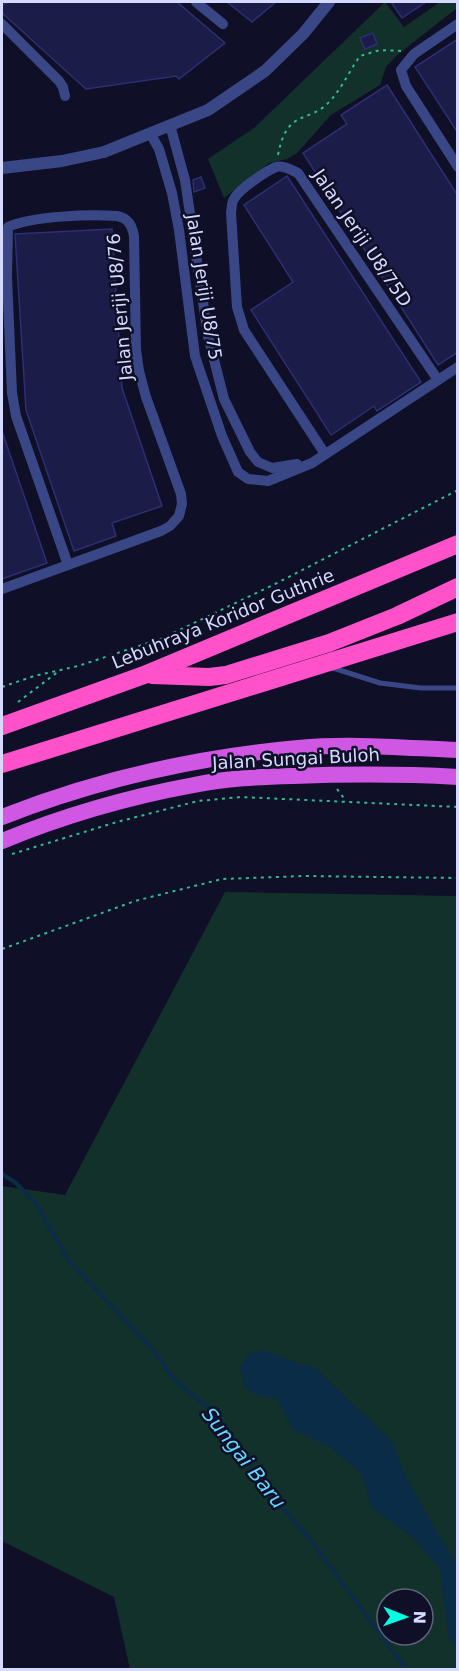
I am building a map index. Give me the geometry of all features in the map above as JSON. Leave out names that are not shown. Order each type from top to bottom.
[{"type":"highway","name":"Lebuhraya Koridor Guthrie","points":[[2,726],[144,675],[458,544]]},
{"type":"highway","points":[[144,675],[209,677],[226,675],[329,643],[397,616],[458,587]]},
{"type":"highway","points":[[2,764],[458,622]]},
{"type":"highway","name":"Jalan Sungai Buloh","points":[[2,817],[117,778],[237,756],[299,747],[367,746],[458,750]]},
{"type":"highway","name":"Jalan Sungai Buloh","points":[[3,849],[123,800],[195,784],[255,777],[326,774],[393,773],[458,777]]},
{"type":"street","points":[[196,2],[223,24]]},
{"type":"street","points":[[2,168],[62,161],[104,152],[208,110],[265,71],[303,34],[329,2]]},
{"type":"street","points":[[2,24],[59,81],[65,96]]},
{"type":"street","points":[[458,24],[414,54],[401,70],[403,79],[458,167]]},
{"type":"street","name":"Jalan Jeriji U8/75","points":[[170,125],[185,180],[208,336],[224,399],[250,452],[258,462],[272,468],[312,462]]},
{"type":"street","name":"Jalan Jeriji U8/75","points":[[150,133],[159,150],[172,193],[195,356],[222,436],[238,472],[248,479],[268,481],[312,462],[458,367]]},
{"type":"street","points":[[276,167],[246,187],[232,201],[237,307],[244,330],[325,454]]},
{"type":"street","name":"Jalan Jeriji U8/75D","points":[[276,167],[287,168],[298,174],[438,380]]},
{"type":"street","name":"Jalan Jeriji U8/76","points":[[2,589],[68,566],[161,531],[170,526],[179,516],[182,498],[139,371],[136,350],[134,236],[130,224],[122,217],[28,220],[5,227],[12,393],[18,422],[68,566]]},
{"type":"lane","points":[[321,664],[380,683],[421,688],[458,688]]},
{"type":"path","points":[[276,167],[281,138],[286,130],[300,117],[324,107],[332,99],[360,56],[380,50],[414,54]]},
{"type":"path","points":[[2,687],[34,676],[78,666],[163,638],[277,583],[458,490]]},
{"type":"path","points":[[17,704],[60,670]]},
{"type":"path","points":[[3,849],[198,801],[241,797],[458,807]]},
{"type":"path","points":[[2,949],[135,902],[222,879],[304,876],[458,878]]},
{"type":"green space","points":[[385,2],[404,27],[440,2],[457,2],[457,8],[396,56],[386,67],[380,85],[331,115],[297,153],[287,159],[269,163],[224,198],[208,159],[254,128]]},
{"type":"green space","points":[[225,892],[457,896],[457,1669],[130,1669],[114,1597],[2,1541],[2,1186],[65,1195]]},
{"type":"water","points":[[262,1350],[317,1369],[393,1443],[405,1475],[457,1564],[457,1647],[449,1640],[440,1569],[412,1537],[371,1507],[363,1476],[330,1447],[293,1430],[276,1398],[258,1396],[245,1387],[240,1368],[249,1354]]},
{"type":"building","points":[[7,2],[177,2],[225,43],[179,79],[176,76],[86,89],[2,13],[2,6]]},
{"type":"building","points":[[227,2],[276,2],[252,22]]},
{"type":"building","points":[[391,2],[426,2],[402,18]]},
{"type":"building","points":[[373,33],[377,44],[365,49],[360,38]]},
{"type":"building","points":[[458,39],[458,133],[415,67]]},
{"type":"building","points":[[387,85],[458,196],[458,352],[438,365],[303,153],[347,124],[341,115]]},
{"type":"building","points":[[287,176],[421,382],[377,411],[374,406],[331,435],[251,310],[293,282],[244,205]]},
{"type":"building","points":[[201,177],[205,188],[194,192],[193,180]]},
{"type":"building","points":[[112,229],[122,388],[162,506],[112,523],[116,536],[74,551],[26,410],[15,234]]},
{"type":"building","points":[[2,435],[47,563],[2,579]]},
{"type":"waterway","name":"Sungai Baru","points":[[2,1174],[16,1183],[37,1205],[69,1261],[148,1344],[175,1380],[214,1413],[245,1456],[255,1477],[306,1534],[407,1670]]}]
